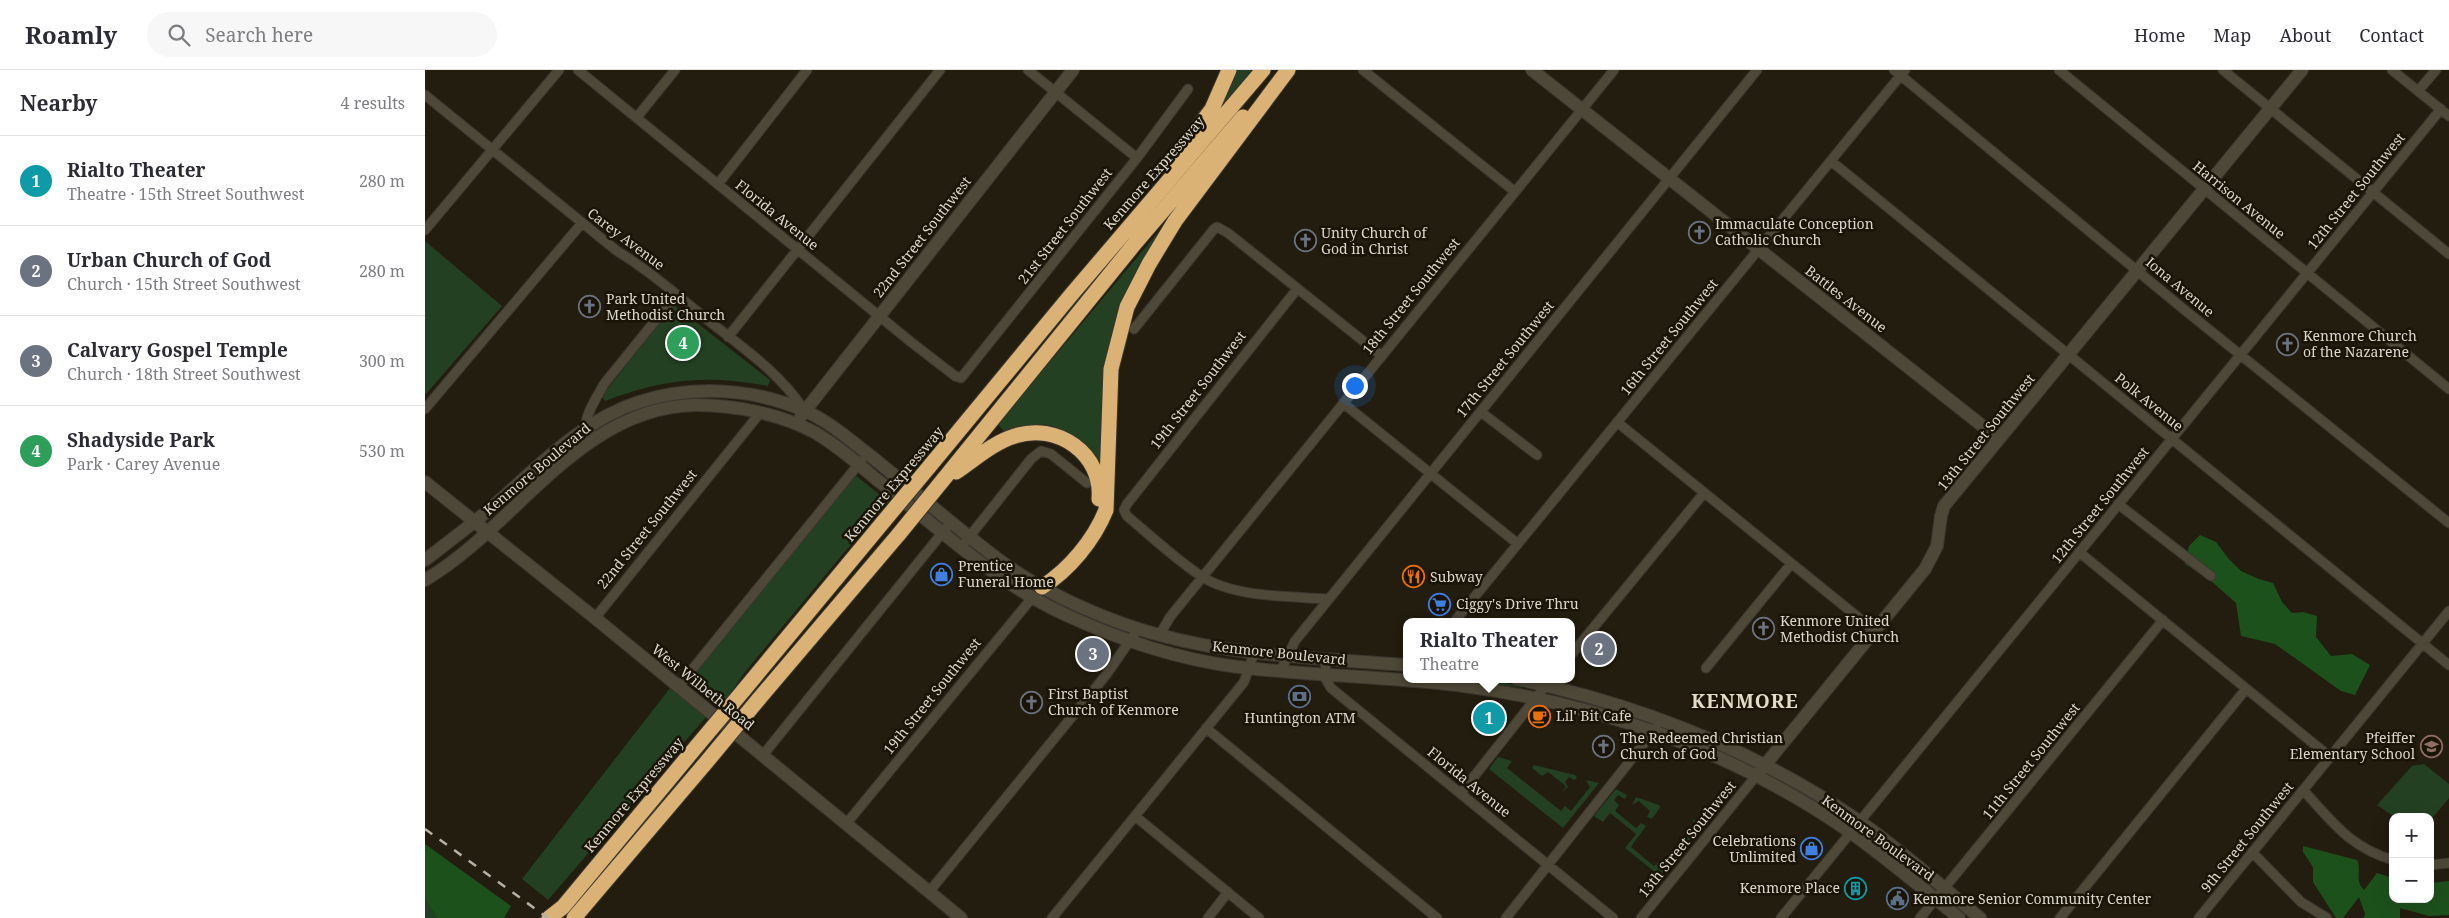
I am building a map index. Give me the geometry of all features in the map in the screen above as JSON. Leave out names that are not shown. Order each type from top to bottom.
[{"type":"highway","points":[[1071,295],[1212,109],[1229,70]]},
{"type":"highway","name":"Kenmore Expressway","points":[[549,918],[558,912],[1071,295],[1263,70]]},
{"type":"highway","points":[[574,918],[899,534],[1136,242],[1283,70]]},
{"type":"highway","points":[[1037,592],[1057,577],[1085,546],[1099,527],[1106,510],[1111,368],[1121,325],[1135,289],[1175,221],[1288,70]]},
{"type":"highway","points":[[943,480],[999,443],[1014,436],[1031,432],[1056,435],[1082,451],[1095,471],[1100,485],[1094,515],[1083,534],[1050,571],[1037,592]]},
{"type":"main road","name":"22nd Street Southwest","points":[[796,424],[804,410],[1073,70]]},
{"type":"main road","name":"Battles Avenue","points":[[1533,70],[1999,439]]},
{"type":"main road","name":"13th Street Southwest","points":[[1756,776],[1875,632],[1933,555],[1945,506],[2301,70]]},
{"type":"main road","name":"Kenmore Boulevard","points":[[425,560],[544,461],[591,433],[628,406],[664,396],[685,393],[740,392],[804,410],[839,432],[969,537],[1013,569],[1037,592],[1070,617],[1130,641],[1179,656],[1249,667],[1403,679]]},
{"type":"main road","name":"Kenmore Boulevard","points":[[425,580],[487,532],[591,433],[659,410],[698,405],[760,413],[796,424],[817,434],[859,464],[961,548],[1037,592],[1159,636],[1215,648],[1287,656],[1403,664]]},
{"type":"main road","name":"West Wilbeth Road","points":[[425,482],[595,618],[961,918]]},
{"type":"main road","name":"Kenmore Boulevard","points":[[1434,683],[1536,698],[1600,714],[1653,732],[1756,776],[1850,833],[1959,918]]},
{"type":"main road","name":"Kenmore Boulevard","points":[[1552,683],[1663,720],[1765,764],[1860,821],[1980,918]]},
{"type":"street","points":[[425,230],[559,70]]},
{"type":"street","name":"Florida Avenue","points":[[578,70],[798,250],[955,376],[961,378]]},
{"type":"street","points":[[637,117],[675,70]]},
{"type":"street","points":[[718,184],[807,70]]},
{"type":"street","points":[[728,337],[940,70]]},
{"type":"street","points":[[1028,70],[1137,158]]},
{"type":"street","points":[[1363,70],[1514,191]]},
{"type":"street","name":"18th Street Southwest","points":[[1159,636],[1169,617],[1614,70]]},
{"type":"street","name":"17th Street Southwest","points":[[1281,670],[1295,641],[1328,599],[1757,70]]},
{"type":"street","name":"Harrison Avenue","points":[[2059,70],[2449,389]]},
{"type":"street","points":[[2223,70],[2449,254]]},
{"type":"street","points":[[2392,70],[2449,116]]},
{"type":"street","points":[[2418,91],[2436,70]]},
{"type":"street","name":"16th Street Southwest","points":[[1457,618],[1831,161],[1900,72]]},
{"type":"street","name":"Iona Avenue","points":[[1900,72],[2138,270],[2449,523]]},
{"type":"street","name":"21st Street Southwest","points":[[961,378],[1137,158],[1188,89]]},
{"type":"street","name":"Carey Avenue","points":[[425,96],[582,223],[777,376],[804,410]]},
{"type":"street","name":"12th Street Southwest","points":[[1781,918],[2441,109]]},
{"type":"street","name":"Polk Avenue","points":[[1831,161],[2449,665]]},
{"type":"street","points":[[425,409],[582,223]]},
{"type":"street","points":[[1133,329],[1217,227],[1228,233],[1382,356]]},
{"type":"street","name":"19th Street Southwest","points":[[1202,577],[1127,516],[1124,510],[1297,289]]},
{"type":"street","points":[[591,433],[591,409],[604,384],[676,295]]},
{"type":"street","points":[[1343,403],[1518,544]]},
{"type":"street","points":[[1481,412],[1537,455]]},
{"type":"street","name":"22nd Street Southwest","points":[[595,618],[760,413]]},
{"type":"street","points":[[1617,422],[1875,632]]},
{"type":"street","points":[[961,548],[1031,459],[1041,451],[1051,454],[1087,483]]},
{"type":"street","points":[[678,687],[867,454]]},
{"type":"street","points":[[1575,650],[1705,493]]},
{"type":"street","points":[[2118,504],[2211,576]]},
{"type":"street","points":[[763,755],[951,522]]},
{"type":"street","points":[[2079,552],[2330,757]]},
{"type":"street","points":[[1706,668],[1791,564]]},
{"type":"street","points":[[1202,577],[1228,588],[1261,594],[1328,599]]},
{"type":"street","name":"19th Street Southwest","points":[[846,824],[1037,592]]},
{"type":"street","name":"9th Street Southwest","points":[[2199,918],[2449,611]]},
{"type":"street","name":"11th Street Southwest","points":[[1920,918],[2163,620]]},
{"type":"street","points":[[929,892],[1106,675],[1138,629]]},
{"type":"street","points":[[1052,918],[1244,682],[1254,653]]},
{"type":"street","points":[[1325,674],[1326,659]]},
{"type":"street","name":"Florida Avenue","points":[[1325,674],[1331,688],[1613,918]]},
{"type":"street","points":[[1461,793],[1548,683]]},
{"type":"street","points":[[2060,918],[2246,689]]},
{"type":"street","points":[[1506,918],[1663,720]]},
{"type":"street","points":[[1206,728],[1437,918]]},
{"type":"street","name":"13th Street Southwest","points":[[1641,918],[1756,776]]},
{"type":"street","points":[[2303,790],[2328,820],[2355,843],[2389,858]]},
{"type":"street","points":[[1135,816],[1259,918]]},
{"type":"street","points":[[2252,852],[2301,902],[2327,918]]},
{"type":"street","points":[[2434,864],[2449,864]]},
{"type":"street","points":[[1208,918],[1228,892]]},
{"type":"green space","points":[[1236,70],[1252,70],[1224,104],[1221,100]]},
{"type":"green space","points":[[1159,231],[1162,234],[1120,309],[1104,473],[1083,447],[1065,432],[1055,427],[1033,425],[1006,434],[998,424]]},
{"type":"green space","points":[[425,241],[502,306],[426,394],[425,393]]},
{"type":"green space","points":[[674,305],[770,380],[768,386],[725,380],[685,381],[646,388],[605,401],[602,396]]},
{"type":"green space","points":[[855,475],[889,502],[842,555],[745,672],[721,707],[688,681]]},
{"type":"green space","points":[[2200,535],[2216,542],[2241,571],[2273,583],[2282,602],[2292,613],[2303,612],[2317,616],[2316,637],[2331,656],[2352,654],[2370,665],[2355,695],[2341,691],[2275,644],[2241,636],[2236,603],[2210,580],[2185,564],[2189,546]]},
{"type":"green space","points":[[1489,683],[1504,683],[1522,686],[1522,688]]},
{"type":"green space","points":[[670,688],[706,717],[548,900],[522,879]]},
{"type":"green space","points":[[1498,757],[1512,761],[1507,768],[1561,811],[1565,806],[1571,811],[1590,787],[1586,780],[1599,783],[1563,828],[1489,769]]},
{"type":"green space","points":[[2424,764],[2449,784],[2449,798],[2434,816],[2434,813],[2389,813],[2377,805],[2412,766]]},
{"type":"green space","points":[[1534,765],[1575,775],[1577,778],[1574,780],[1569,777],[1565,782],[1568,787],[1562,792],[1566,786],[1548,772],[1542,776],[1532,768]]},
{"type":"green space","points":[[1616,789],[1627,795],[1625,799],[1618,795],[1614,800],[1619,805],[1615,811],[1636,828],[1641,823],[1646,826],[1631,847],[1654,866],[1659,861],[1665,865],[1696,826],[1692,819],[1704,825],[1661,877],[1625,848],[1636,834],[1610,813],[1603,822],[1594,816]]},
{"type":"green space","points":[[1636,797],[1659,805],[1660,808],[1652,819],[1647,817],[1650,811],[1639,801],[1632,805]]},
{"type":"green space","points":[[1865,832],[1934,885],[1931,888],[1863,834]]},
{"type":"green space","points":[[425,844],[511,906],[504,918],[437,918],[425,899]]},
{"type":"green space","points":[[2303,846],[2357,860],[2359,882],[2364,890],[2377,873],[2389,877],[2389,903],[2434,903],[2434,883],[2449,881],[2449,915],[2429,916],[2400,908],[2400,918],[2364,918],[2365,914],[2359,897],[2343,918],[2336,918],[2313,882],[2313,867],[2303,852]]},
{"type":"green space","points":[[426,900],[437,918],[425,918]]},
{"type":"railway","points":[[425,829],[548,918]]},
{"type":"place","name":"Immaculate Conception Catholic Church","points":[[1699,232]]},
{"type":"place","name":"Unity Church of God in Christ","points":[[1305,241]]},
{"type":"place","name":"Park United Methodist Church","points":[[590,307]]},
{"type":"place","name":"Shadyside Park","points":[[683,343]]},
{"type":"place","name":"Kenmore Church of the Nazarene","points":[[2287,344]]},
{"type":"place","name":"Prentice Funeral Home","points":[[942,574]]},
{"type":"place","name":"Subway","points":[[1414,577]]},
{"type":"place","name":"Ciggy's Drive Thru","points":[[1440,604]]},
{"type":"place","name":"Kenmore United Methodist Church","points":[[1764,629]]},
{"type":"place","name":"Urban Church of God","points":[[1599,649]]},
{"type":"place","name":"Calvary Gospel Temple","points":[[1093,654]]},
{"type":"place","name":"Huntington ATM","points":[[1300,696]]},
{"type":"place","name":"First Baptist Church of Kenmore","points":[[1032,702]]},
{"type":"place","name":"Lil' Bit Cafe","points":[[1540,716]]},
{"type":"place","name":"Rialto Theater","points":[[1489,718]]},
{"type":"place","name":"The Redeemed Christian Church of God","points":[[1604,746]]},
{"type":"place","name":"Pfeiffer Elementary School","points":[[2431,746]]},
{"type":"place","name":"Celebrations Unlimited","points":[[1812,849]]},
{"type":"place","name":"Kenmore Place","points":[[1856,888]]},
{"type":"place","name":"Kenmore Senior Community Center","points":[[1897,899]]},
{"type":"district","name":"KENMORE","points":[[1745,701]]}]
